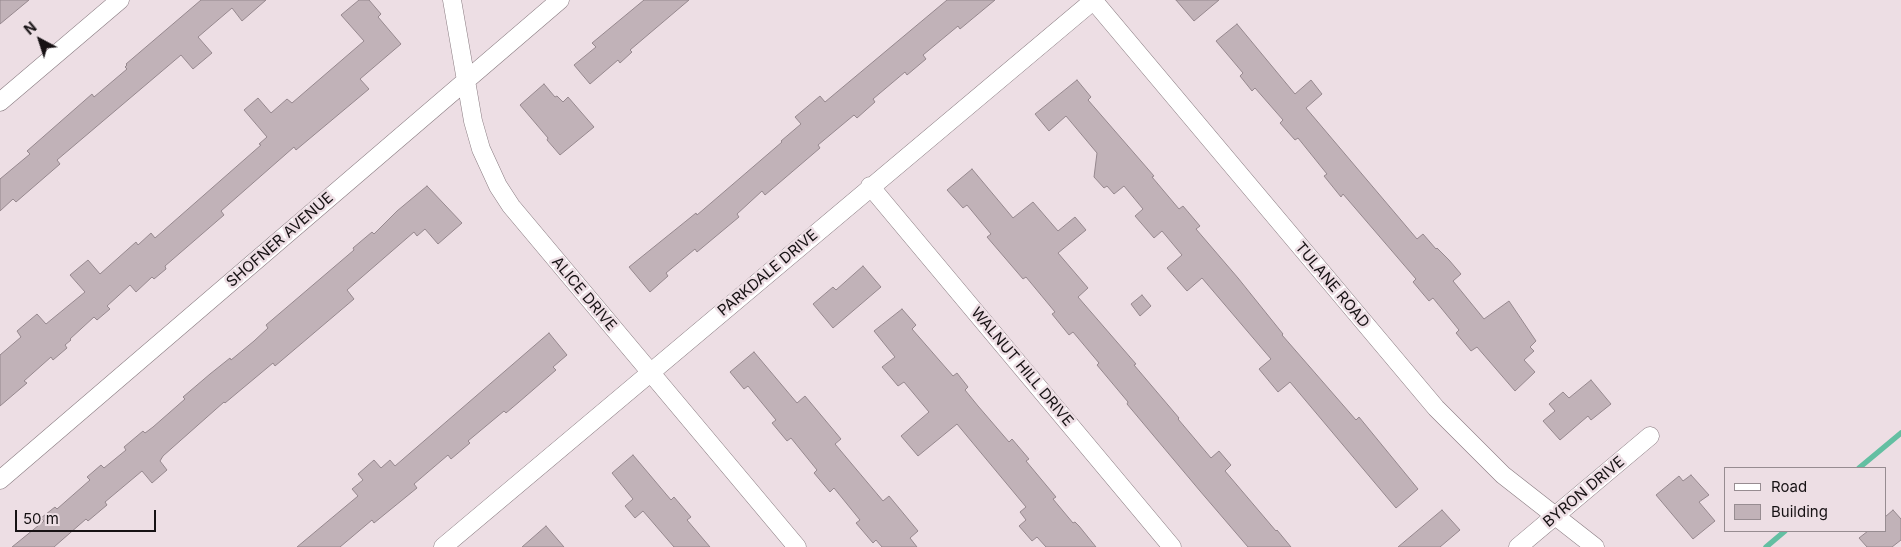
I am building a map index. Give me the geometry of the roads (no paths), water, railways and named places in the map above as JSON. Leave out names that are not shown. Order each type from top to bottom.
[{"type":"street","points":[[0,102],[120,0]]},
{"type":"street","name":"ALICE DRIVE","points":[[452,0],[473,121],[481,149],[510,206],[798,547]]},
{"type":"street","name":"SHOFNER AVENUE","points":[[0,480],[560,0]]},
{"type":"street","name":"PARKDALE DRIVE","points":[[443,547],[1093,0]]},
{"type":"street","name":"TULANE ROAD","points":[[1093,0],[1436,408],[1485,459],[1595,547]]},
{"type":"street","name":"WALNUT HILL DRIVE","points":[[870,186],[1172,547]]},
{"type":"street","name":"BYRON DRIVE","points":[[1518,547],[1650,436]]},
{"type":"waterway","points":[[1860,467],[1901,433]]},
{"type":"waterway","points":[[1766,547],[1784,532]]}]
